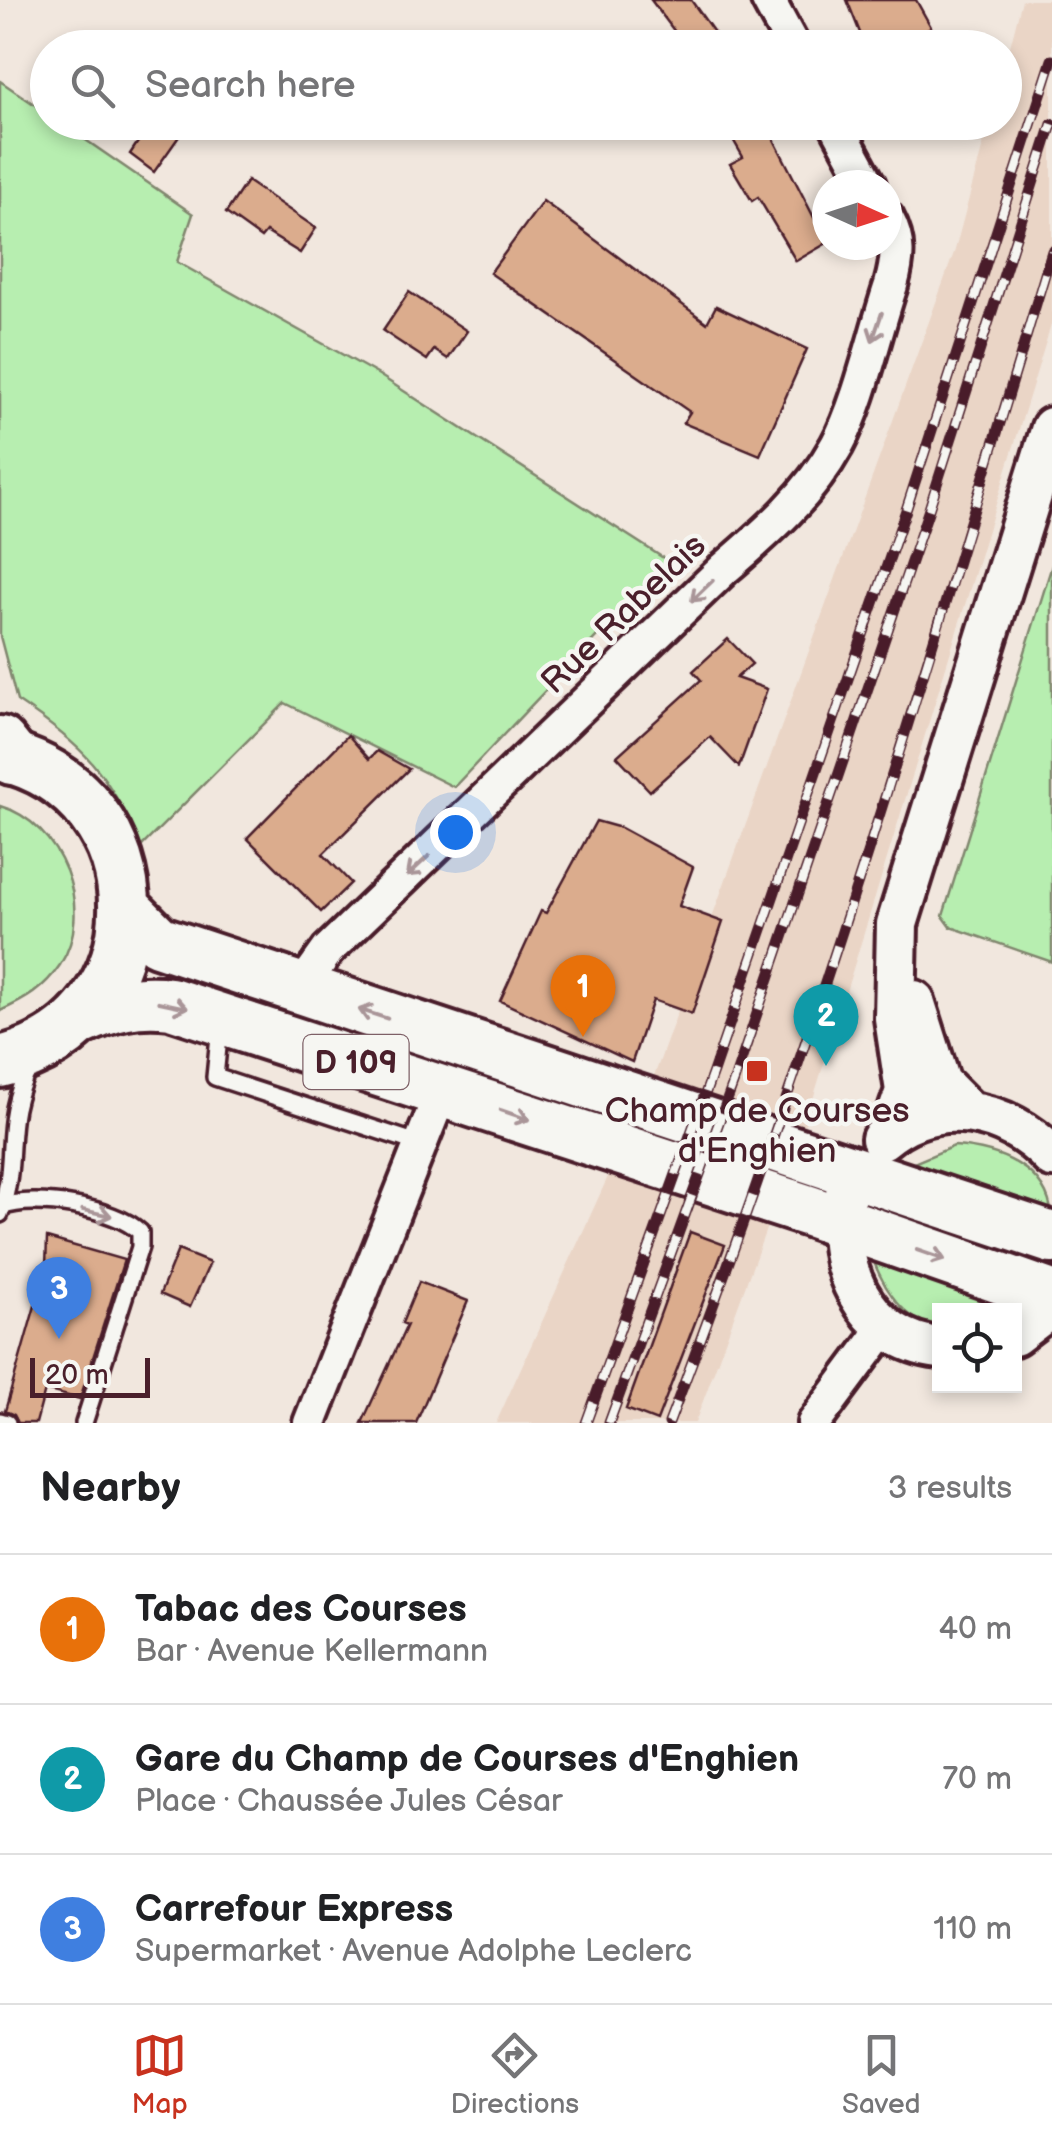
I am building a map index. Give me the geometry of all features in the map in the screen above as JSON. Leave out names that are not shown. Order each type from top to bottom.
[{"type":"main road","points":[[4,752],[63,784],[102,826],[123,879],[125,908],[114,968],[80,1020],[20,1055]]},
{"type":"main road","name":"D 109","points":[[125,908],[158,941],[1052,1238]]},
{"type":"main road","name":"D 109","points":[[80,1020],[116,1004],[144,1000],[221,1018],[1052,1296]]},
{"type":"street","points":[[768,0],[784,30]]},
{"type":"street","points":[[845,140],[861,170]]},
{"type":"street","name":"Rue Rabelais","points":[[300,990],[328,950],[724,569],[788,514],[838,443],[898,260]]},
{"type":"street","points":[[892,1131],[906,1091],[895,1018],[897,924],[1052,428]]},
{"type":"street","points":[[897,924],[920,1029],[940,1083],[969,1112]]},
{"type":"street","points":[[310,1423],[442,1090]]},
{"type":"street","points":[[932,1347],[886,1326],[853,1288],[841,1257],[839,1224],[851,1172],[892,1131],[936,1114],[969,1112],[1022,1130],[1052,1157]]},
{"type":"street","points":[[1022,1330],[1052,1306]]},
{"type":"street","points":[[814,1423],[886,1326]]},
{"type":"lane","points":[[221,1018],[215,1077],[420,1144]]},
{"type":"lane","points":[[1,1210],[10,1168],[10,1106],[20,1055]]},
{"type":"lane","points":[[1,1210],[28,1200],[43,1202],[127,1219],[140,1232],[140,1248],[102,1377],[84,1423]]},
{"type":"shaded area","points":[[1022,0],[1052,0],[1052,322],[809,1112],[695,1423],[496,1423],[656,1071],[955,250],[984,140],[1022,140],[1022,30],[1014,30]]},
{"type":"green space","points":[[0,81],[30,101],[30,140],[86,140],[193,214],[177,262],[379,375],[668,561],[454,787],[285,703],[140,848],[118,800],[92,763],[60,732],[17,701],[0,636]]},
{"type":"green space","points":[[1052,565],[1052,962],[951,927],[943,916]]},
{"type":"green space","points":[[0,806],[22,815],[55,849],[73,895],[74,919],[70,943],[54,973],[33,993],[0,1011]]},
{"type":"green space","points":[[954,1146],[987,1151],[1031,1173],[1041,1185],[1052,1217],[904,1167]]},
{"type":"green space","points":[[872,1257],[1014,1303],[932,1303],[932,1326],[905,1311],[882,1281]]},
{"type":"building","points":[[651,0],[691,0],[712,30],[674,30]]},
{"type":"building","points":[[847,0],[916,0],[931,27],[925,30],[859,30]]},
{"type":"building","points":[[139,140],[176,140],[154,172],[130,154]]},
{"type":"building","points":[[733,140],[774,140],[812,214],[812,252],[796,261],[758,197],[752,201],[730,164],[743,157]]},
{"type":"building","points":[[247,181],[316,228],[300,253],[266,232],[261,238],[226,213]]},
{"type":"building","points":[[543,201],[707,323],[716,306],[807,349],[760,455],[683,423],[690,412],[490,273]]},
{"type":"building","points":[[409,292],[467,331],[448,359],[434,350],[427,360],[383,331]]},
{"type":"building","points":[[728,639],[752,664],[736,678],[767,689],[739,767],[710,737],[650,791],[617,756],[701,680],[693,671]]},
{"type":"building","points":[[348,735],[369,759],[377,751],[409,769],[323,854],[351,883],[321,912],[247,838]]},
{"type":"building","points":[[596,821],[621,828],[693,867],[679,906],[723,922],[692,1014],[653,1000],[632,1062],[500,1001],[541,911],[546,913]]},
{"type":"building","points":[[690,1232],[725,1245],[657,1421],[626,1409]]},
{"type":"building","points":[[47,1238],[124,1260],[80,1399],[45,1390],[36,1423],[18,1423],[14,1415],[5,1411],[46,1267]]},
{"type":"building","points":[[178,1250],[210,1263],[190,1307],[160,1294]]},
{"type":"building","points":[[419,1282],[468,1301],[416,1423],[362,1423],[407,1325],[402,1323]]},
{"type":"railway","points":[[586,1423],[713,1072],[907,507],[1052,60]]},
{"type":"railway","points":[[609,1423],[734,1081],[928,512],[1052,124]]},
{"type":"railway","points":[[669,1423],[824,987],[1052,251]]},
{"type":"place","name":"Tabac des Courses","points":[[583,1037]]},
{"type":"place","name":"Gare du Champ de Courses d'Enghien","points":[[826,1066]]},
{"type":"place","name":"Champ de Courses d'Enghien","points":[[757,1071]]},
{"type":"place","name":"Carrefour Express","points":[[59,1339]]}]
